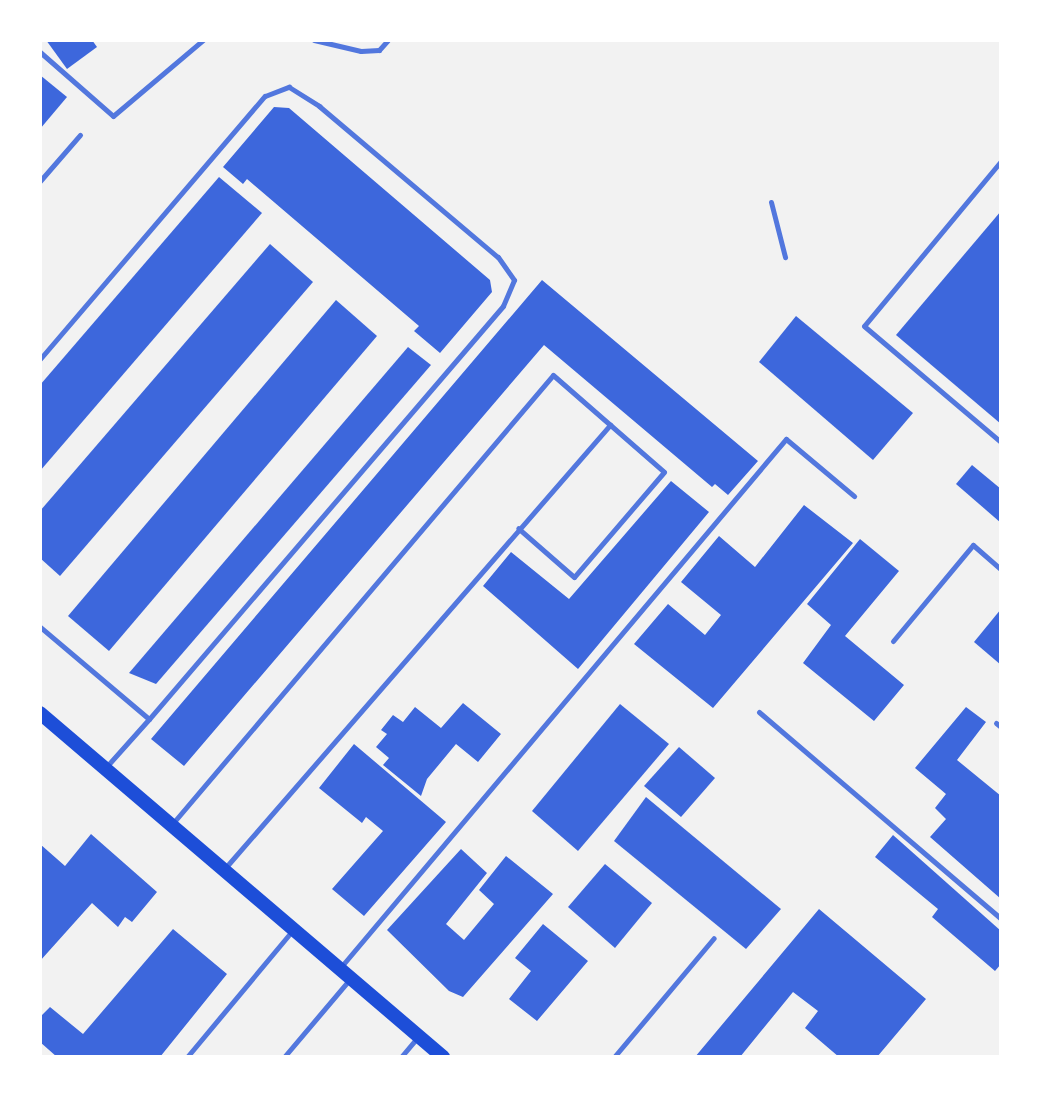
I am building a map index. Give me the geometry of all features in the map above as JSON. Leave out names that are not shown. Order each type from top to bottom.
[{"type":"main road","points":[[40,713],[171,825],[226,867],[293,930],[443,1057]]},
{"type":"lane","points":[[40,52],[113,116],[202,40]]},
{"type":"lane","points":[[314,40],[361,51],[379,50],[388,40]]},
{"type":"lane","points":[[40,359],[265,96],[289,88],[319,106],[498,257],[514,280],[503,306],[105,769]]},
{"type":"lane","points":[[40,181],[80,135]]},
{"type":"lane","points":[[1001,161],[864,326],[1001,442]]},
{"type":"lane","points":[[771,202],[785,257]]},
{"type":"lane","points":[[171,825],[553,375],[664,472],[574,577],[517,528]]},
{"type":"lane","points":[[226,867],[517,528],[610,425]]},
{"type":"lane","points":[[340,968],[786,439],[854,496]]},
{"type":"lane","points":[[893,641],[973,545],[1001,569]]},
{"type":"lane","points":[[41,628],[149,719]]},
{"type":"lane","points":[[760,712],[1001,919]]},
{"type":"lane","points":[[187,1057],[293,930]]},
{"type":"lane","points":[[614,1057],[714,938]]},
{"type":"lane","points":[[284,1057],[351,978]]},
{"type":"lane","points":[[401,1057],[418,1036]]},
{"type":"building","points":[[46,40],[92,40],[97,47],[67,69]]},
{"type":"building","points":[[40,75],[67,97],[40,129]]},
{"type":"building","points":[[274,107],[289,108],[490,280],[492,292],[440,353],[414,331],[419,326],[247,179],[243,184],[223,167]]},
{"type":"building","points":[[219,177],[262,213],[40,471],[40,385]]},
{"type":"building","points":[[1001,211],[1001,424],[896,335]]},
{"type":"building","points":[[270,244],[313,282],[60,576],[40,558],[40,511]]},
{"type":"building","points":[[542,280],[758,461],[728,495],[715,484],[712,487],[544,345],[184,766],[151,739]]},
{"type":"building","points":[[336,300],[377,336],[109,651],[68,616]]},
{"type":"building","points":[[796,316],[913,413],[873,460],[759,362]]},
{"type":"building","points":[[408,347],[431,365],[156,684],[129,673]]},
{"type":"building","points":[[972,465],[1001,489],[1001,523],[956,484]]},
{"type":"building","points":[[671,481],[709,512],[578,669],[483,586],[511,552],[569,599]]},
{"type":"building","points":[[804,505],[853,543],[713,708],[634,644],[668,604],[705,635],[721,615],[681,582],[719,536],[755,567]]},
{"type":"building","points":[[860,539],[899,571],[845,636],[904,685],[874,721],[803,663],[831,625],[807,604]]},
{"type":"building","points":[[1001,609],[1001,665],[974,642]]},
{"type":"building","points":[[463,703],[501,734],[478,762],[456,744],[427,779],[421,796],[383,765],[389,758],[376,747],[387,734],[381,730],[393,715],[403,722],[415,707],[441,728]]},
{"type":"building","points":[[620,704],[669,744],[578,851],[532,811]]},
{"type":"building","points":[[966,707],[986,722],[957,760],[1001,796],[1001,899],[930,837],[946,819],[935,808],[946,794],[915,768]]},
{"type":"building","points":[[354,744],[446,822],[364,916],[332,889],[383,831],[366,817],[362,823],[319,788]]},
{"type":"building","points":[[679,747],[715,778],[681,817],[644,786]]},
{"type":"building","points":[[646,797],[781,909],[746,949],[614,841]]},
{"type":"building","points":[[91,834],[157,892],[132,922],[125,917],[118,927],[92,903],[40,961],[40,844],[65,866]]},
{"type":"building","points":[[893,835],[1001,931],[1001,964],[995,971],[932,917],[938,909],[875,857]]},
{"type":"building","points":[[461,849],[487,873],[446,924],[464,940],[494,904],[479,890],[506,856],[553,894],[463,997],[449,991],[387,930]]},
{"type":"building","points":[[605,864],[652,903],[615,948],[568,907]]},
{"type":"building","points":[[819,909],[926,999],[877,1057],[839,1057],[805,1028],[818,1011],[793,992],[740,1057],[695,1057]]},
{"type":"building","points":[[543,924],[588,961],[537,1021],[509,999],[531,971],[515,958]]},
{"type":"building","points":[[173,929],[227,974],[160,1057],[57,1057],[40,1042],[40,1017],[50,1007],[83,1034]]}]
